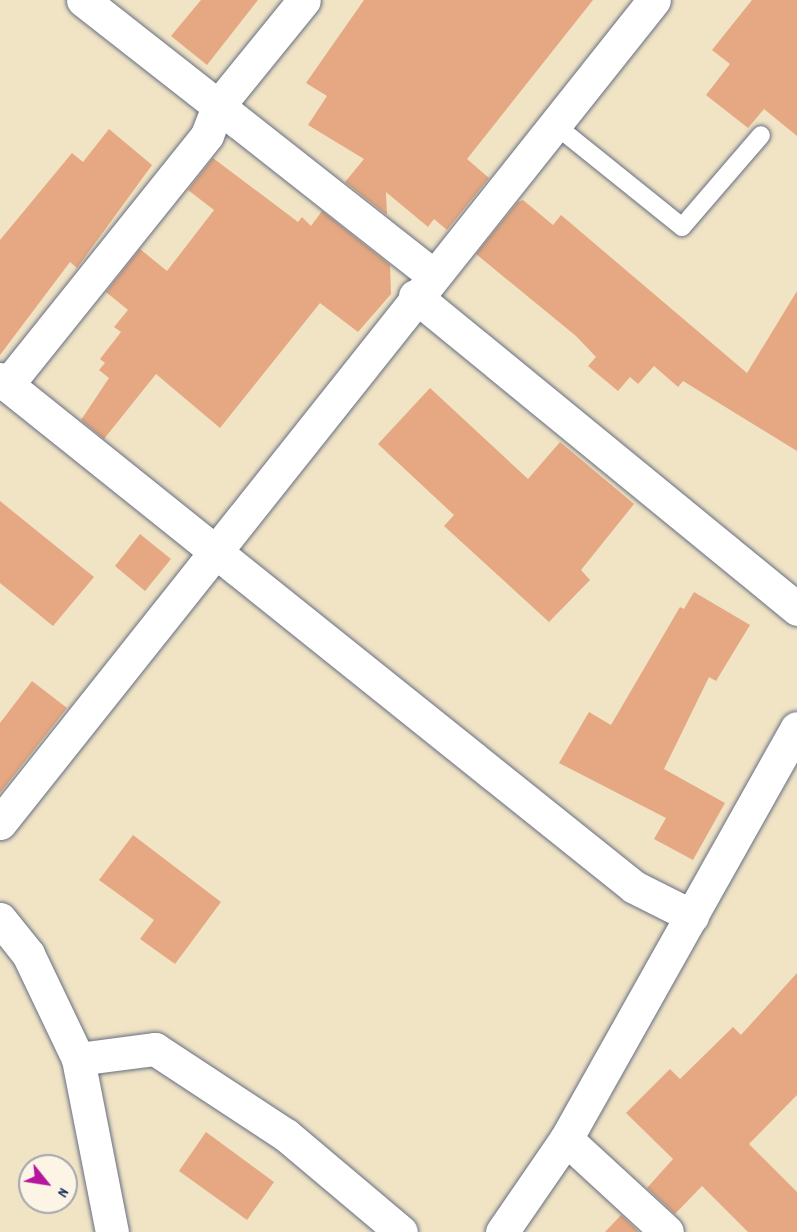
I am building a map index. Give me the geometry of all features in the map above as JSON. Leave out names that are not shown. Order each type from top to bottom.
[{"type":"street","points":[[83,0],[218,106],[797,609]]},
{"type":"street","points":[[304,0],[218,106],[207,135],[4,382],[634,887],[692,916]]},
{"type":"street","points":[[0,823],[216,552],[424,285],[654,0]]},
{"type":"street","points":[[502,1232],[566,1139],[797,728]]},
{"type":"street","points":[[0,919],[28,954],[78,1059],[112,1232]]},
{"type":"street","points":[[78,1059],[155,1049],[285,1135],[401,1232]]},
{"type":"street","points":[[566,1139],[668,1232]]},
{"type":"lane","points":[[554,124],[682,227],[761,135]]},
{"type":"building","points":[[201,0],[258,0],[207,65],[171,36]]},
{"type":"building","points":[[364,0],[593,0],[467,159],[489,178],[447,230],[434,219],[428,227],[386,192],[387,215],[345,182],[364,159],[308,125],[327,96],[306,83]]},
{"type":"building","points":[[752,0],[797,0],[797,136],[764,109],[748,128],[706,95],[730,64],[712,50]]},
{"type":"building","points":[[109,129],[152,165],[77,268],[70,262],[0,355],[0,240],[72,153],[83,162]]},
{"type":"building","points":[[213,158],[298,222],[302,217],[311,226],[322,211],[390,265],[391,294],[358,332],[320,303],[220,428],[156,374],[104,439],[81,420],[109,378],[99,370],[105,363],[100,359],[121,332],[114,327],[128,310],[106,292],[140,249],[167,271],[214,210],[188,190]]},
{"type":"building","points":[[523,200],[553,225],[561,215],[747,373],[797,291],[797,451],[683,381],[678,387],[654,366],[638,384],[630,377],[618,391],[588,366],[596,357],[576,336],[476,254],[518,202]]},
{"type":"building","points":[[430,388],[528,479],[560,442],[634,504],[581,570],[590,580],[549,622],[444,526],[454,515],[378,444]]},
{"type":"building","points":[[0,501],[94,577],[53,626],[0,583]]},
{"type":"building","points":[[140,534],[171,559],[145,591],[115,566]]},
{"type":"building","points":[[694,592],[750,625],[716,681],[709,677],[664,769],[725,803],[693,860],[654,839],[666,818],[559,763],[589,712],[611,725],[680,607],[684,609]]},
{"type":"building","points":[[32,681],[67,708],[0,793],[0,723]]},
{"type":"building","points":[[133,835],[221,902],[175,964],[140,939],[154,920],[99,880]]},
{"type":"building","points":[[797,973],[797,1095],[749,1144],[797,1192],[797,1232],[748,1232],[702,1186],[675,1214],[647,1188],[673,1159],[626,1113],[670,1069],[680,1079],[733,1027],[741,1035]]},
{"type":"building","points":[[206,1132],[274,1182],[247,1220],[179,1171]]},
{"type":"building","points":[[621,1215],[639,1232],[605,1232]]}]
